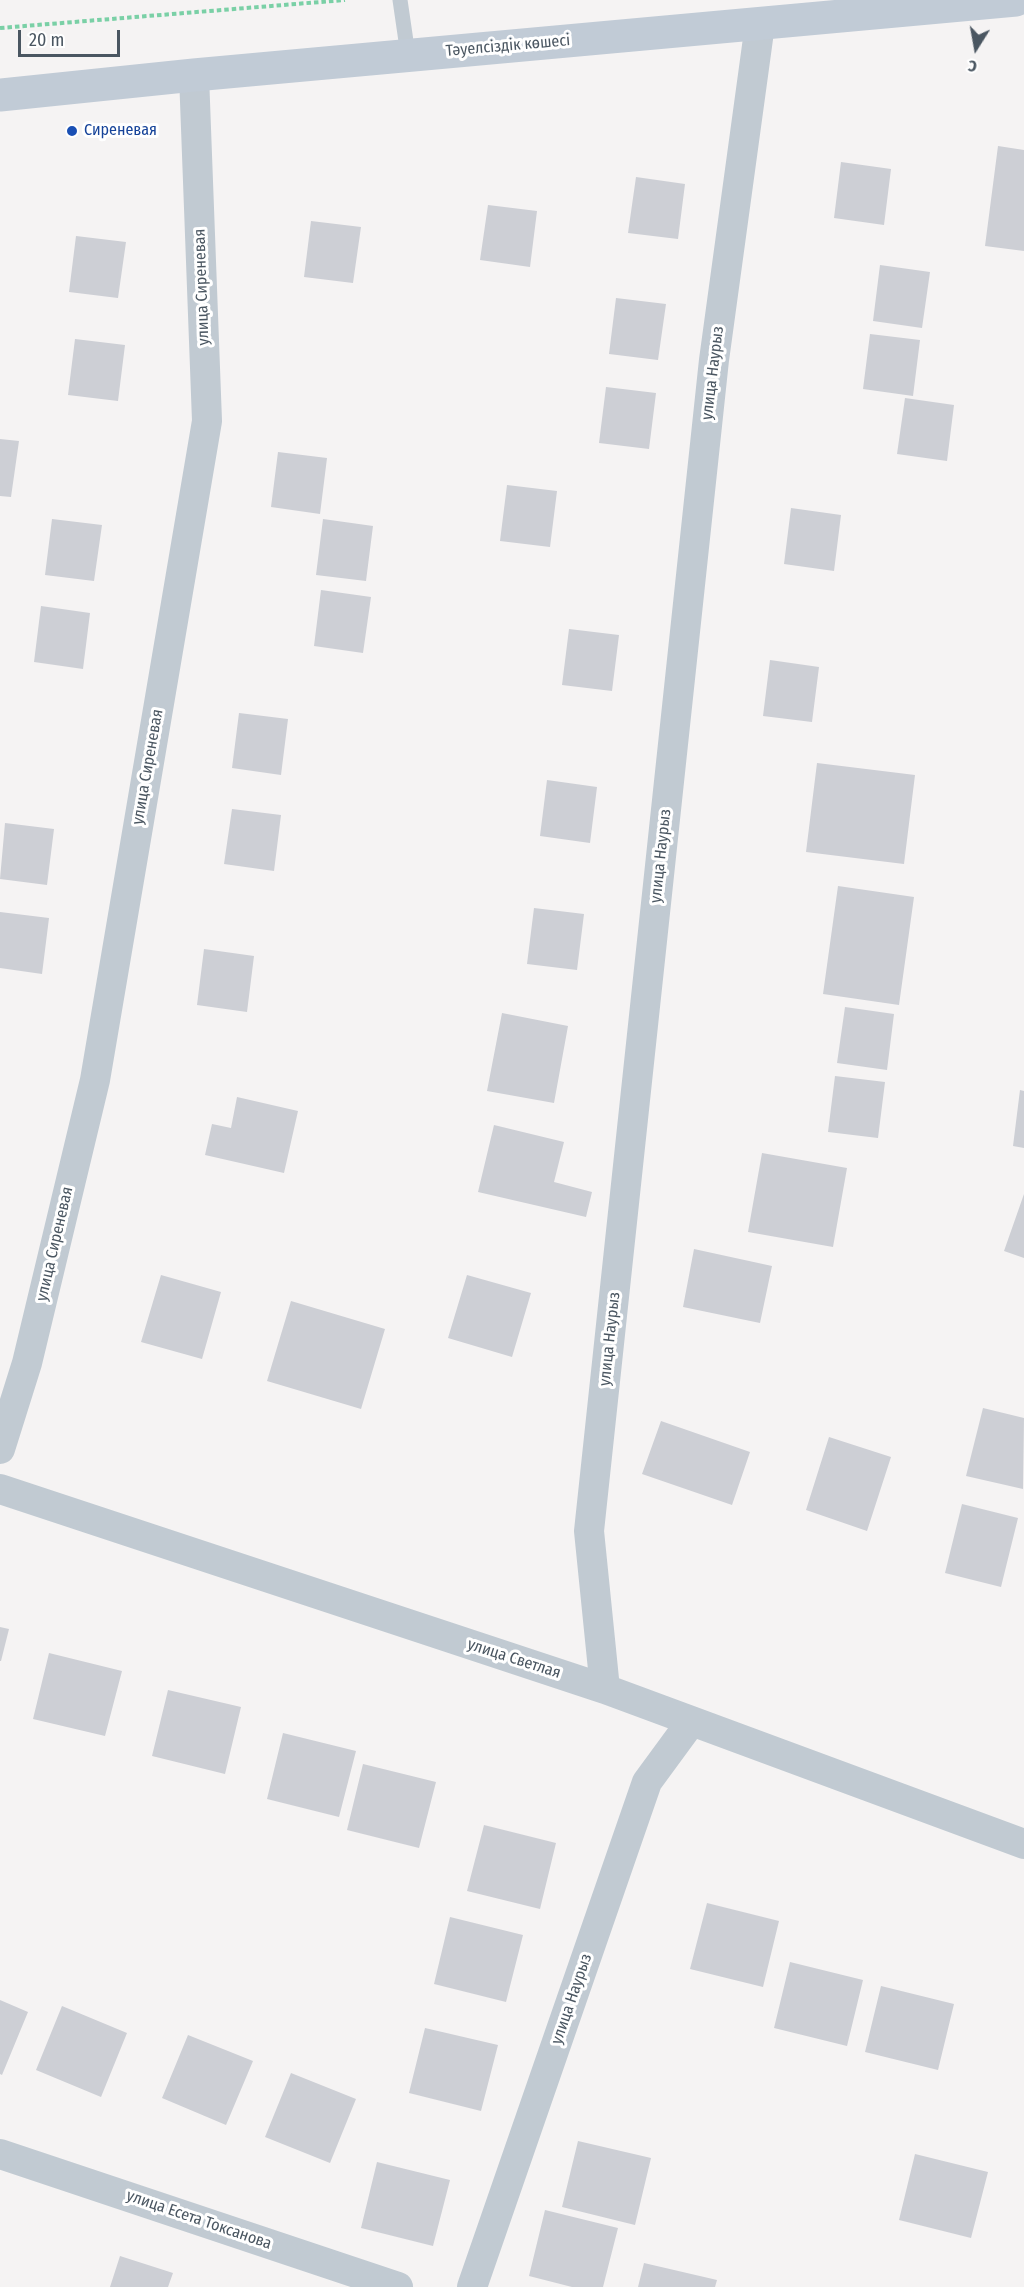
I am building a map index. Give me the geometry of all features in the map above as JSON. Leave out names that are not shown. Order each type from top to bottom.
[{"type":"main road","name":"Тәуелсіздік көшесі","points":[[0,95],[408,55],[760,24],[798,10],[1016,0]]},
{"type":"street","name":"улица Наурыз","points":[[604,1689],[589,1531],[714,360],[760,24]]},
{"type":"street","name":"улица Сиреневая","points":[[0,1449],[27,1363],[94,1080],[207,421],[194,75]]},
{"type":"street","name":"улица Светлая","points":[[0,1489],[604,1689],[1024,1844]]},
{"type":"street","name":"улица Наурыз","points":[[472,2287],[647,1782],[691,1722]]},
{"type":"street","name":"улица Есета Токсанова","points":[[0,2154],[398,2287]]},
{"type":"lane","points":[[400,0],[408,55]]},
{"type":"path","points":[[0,28],[345,0]]},
{"type":"building","points":[[998,146],[1024,150],[1024,251],[985,246]]},
{"type":"building","points":[[841,162],[891,169],[884,225],[834,218]]},
{"type":"building","points":[[636,177],[685,184],[678,239],[628,233]]},
{"type":"building","points":[[488,205],[537,211],[530,267],[480,260]]},
{"type":"building","points":[[311,221],[361,227],[353,283],[304,277]]},
{"type":"building","points":[[76,236],[126,242],[118,298],[69,292]]},
{"type":"building","points":[[880,265],[930,272],[922,328],[873,321]]},
{"type":"building","points":[[616,298],[666,304],[658,360],[609,354]]},
{"type":"building","points":[[870,334],[920,340],[913,396],[863,389]]},
{"type":"building","points":[[75,339],[125,345],[118,401],[68,395]]},
{"type":"building","points":[[606,387],[656,393],[649,449],[599,443]]},
{"type":"building","points":[[905,398],[954,405],[947,461],[897,454]]},
{"type":"building","points":[[0,439],[19,441],[11,497],[0,496]]},
{"type":"building","points":[[278,452],[327,458],[320,514],[271,507]]},
{"type":"building","points":[[507,485],[557,491],[550,547],[500,541]]},
{"type":"building","points":[[791,508],[841,515],[834,571],[784,564]]},
{"type":"building","points":[[52,519],[102,525],[94,581],[45,575]]},
{"type":"building","points":[[323,519],[373,526],[366,581],[316,575]]},
{"type":"building","points":[[321,590],[371,597],[363,653],[314,646]]},
{"type":"building","points":[[41,606],[90,613],[83,669],[34,662]]},
{"type":"building","points":[[569,629],[619,635],[612,691],[562,685]]},
{"type":"building","points":[[770,660],[819,667],[812,722],[763,716]]},
{"type":"building","points":[[239,713],[288,719],[281,775],[232,768]]},
{"type":"building","points":[[817,763],[915,775],[904,864],[806,852]]},
{"type":"building","points":[[547,780],[597,787],[590,843],[540,836]]},
{"type":"building","points":[[232,809],[281,815],[274,871],[224,864]]},
{"type":"building","points":[[5,823],[54,829],[47,885],[0,879]]},
{"type":"building","points":[[838,886],[914,897],[899,1005],[823,994]]},
{"type":"building","points":[[534,908],[584,914],[577,970],[527,964]]},
{"type":"building","points":[[0,912],[49,918],[42,974],[0,968]]},
{"type":"building","points":[[204,949],[254,956],[247,1012],[197,1005]]},
{"type":"building","points":[[845,1007],[894,1014],[887,1070],[837,1063]]},
{"type":"building","points":[[502,1013],[568,1026],[554,1103],[487,1091]]},
{"type":"building","points":[[835,1076],[885,1082],[878,1138],[828,1132]]},
{"type":"building","points":[[1020,1090],[1024,1091],[1024,1148],[1013,1146]]},
{"type":"building","points":[[237,1097],[298,1111],[284,1173],[205,1155],[212,1124],[231,1128]]},
{"type":"building","points":[[494,1125],[564,1142],[554,1182],[592,1192],[586,1217],[478,1192]]},
{"type":"building","points":[[762,1153],[847,1168],[833,1247],[748,1232]]},
{"type":"building","points":[[1024,1194],[1024,1258],[1004,1251]]},
{"type":"building","points":[[694,1249],[772,1266],[760,1323],[683,1307]]},
{"type":"building","points":[[161,1275],[221,1292],[202,1359],[141,1342]]},
{"type":"building","points":[[467,1275],[531,1293],[512,1357],[448,1338]]},
{"type":"building","points":[[291,1301],[385,1329],[361,1409],[267,1381]]},
{"type":"building","points":[[983,1408],[1024,1418],[1023,1489],[966,1476]]},
{"type":"building","points":[[661,1421],[750,1452],[732,1505],[642,1474]]},
{"type":"building","points":[[829,1437],[891,1457],[867,1531],[806,1510]]},
{"type":"building","points":[[962,1504],[1018,1518],[1001,1587],[945,1573]]},
{"type":"building","points":[[0,1627],[9,1629],[1,1661],[0,1661]]},
{"type":"building","points":[[49,1653],[122,1671],[105,1736],[33,1719]]},
{"type":"building","points":[[168,1690],[241,1707],[225,1774],[152,1756]]},
{"type":"building","points":[[283,1733],[356,1751],[339,1817],[267,1799]]},
{"type":"building","points":[[363,1764],[436,1782],[419,1848],[347,1830]]},
{"type":"building","points":[[484,1825],[556,1843],[540,1909],[467,1891]]},
{"type":"building","points":[[707,1903],[779,1921],[763,1987],[690,1969]]},
{"type":"building","points":[[450,1917],[523,1935],[506,2002],[434,1984]]},
{"type":"building","points":[[790,1962],[863,1980],[847,2046],[774,2028]]},
{"type":"building","points":[[881,1986],[954,2004],[938,2070],[865,2052]]},
{"type":"building","points":[[0,2000],[28,2012],[2,2075],[0,2074]]},
{"type":"building","points":[[62,2006],[127,2033],[101,2097],[36,2070]]},
{"type":"building","points":[[425,2028],[498,2045],[481,2111],[409,2093]]},
{"type":"building","points":[[188,2035],[253,2061],[226,2125],[162,2098]]},
{"type":"building","points":[[291,2073],[356,2099],[330,2163],[265,2137]]},
{"type":"building","points":[[578,2141],[651,2158],[635,2225],[562,2207]]},
{"type":"building","points":[[915,2154],[988,2172],[971,2238],[899,2220]]},
{"type":"building","points":[[377,2162],[450,2180],[433,2246],[361,2228]]},
{"type":"building","points":[[545,2210],[618,2228],[603,2287],[572,2287],[529,2276]]},
{"type":"building","points":[[120,2256],[173,2273],[168,2287],[110,2287]]},
{"type":"building","points":[[644,2263],[717,2280],[715,2287],[638,2287]]},
{"type":"place","name":"Сиреневая","points":[[72,131]]}]
